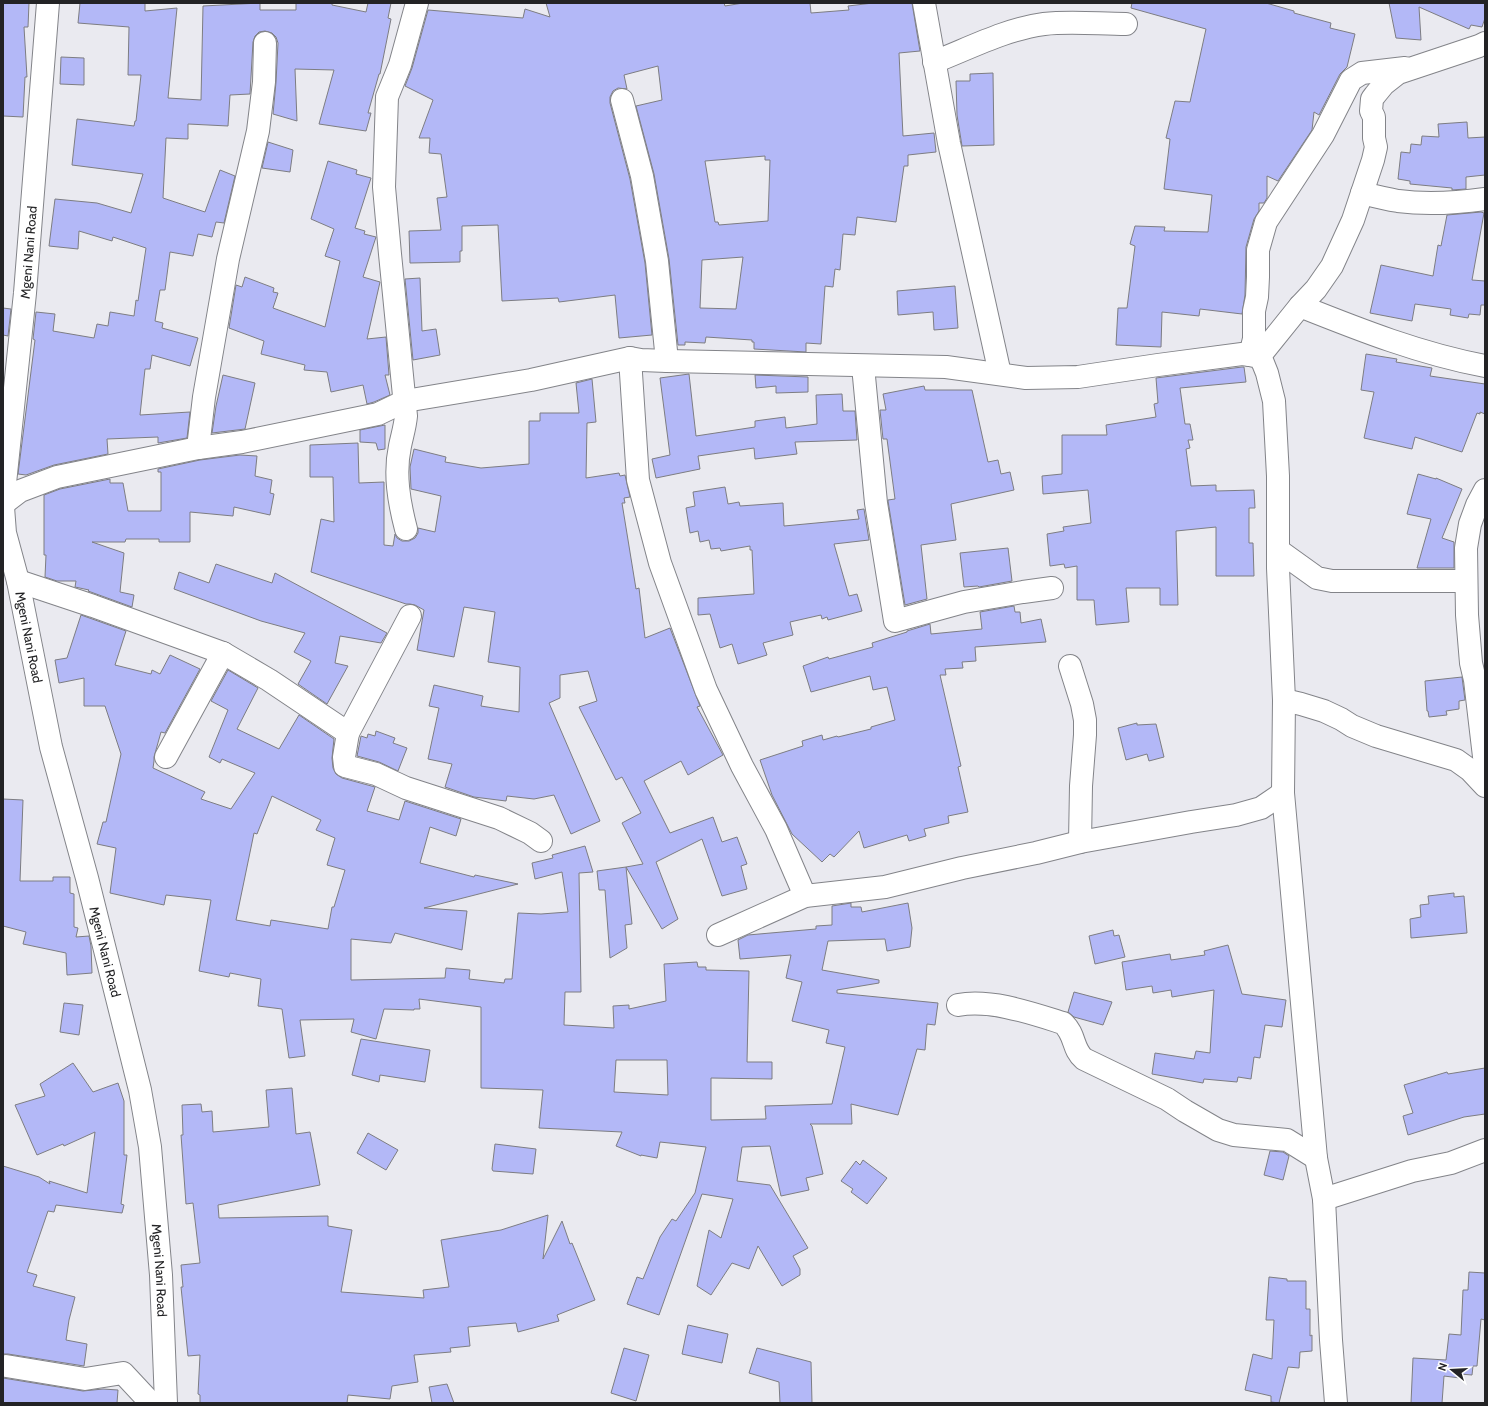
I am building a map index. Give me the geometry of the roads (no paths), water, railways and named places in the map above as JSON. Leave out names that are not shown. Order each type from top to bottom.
[{"type":"street","name":"Mgeni Nani Road","points":[[48,3],[25,293],[3,504],[5,533],[18,581],[50,747],[88,878],[140,1090],[150,1147],[161,1275],[166,1403]]},
{"type":"street","points":[[406,529],[398,494],[398,466],[400,447],[405,430],[406,416],[384,187],[386,107],[389,89],[400,65],[417,3]]},
{"type":"street","points":[[924,3],[949,143],[1000,374]]},
{"type":"street","points":[[934,62],[1015,30],[1042,24],[1126,24]]},
{"type":"street","points":[[198,448],[204,397],[228,259],[258,131],[264,82],[265,43]]},
{"type":"street","points":[[1254,356],[1316,289],[1332,266],[1354,220],[1374,160],[1376,147],[1374,138],[1374,117],[1371,111],[1372,99],[1384,84],[1398,73],[1485,43]]},
{"type":"street","points":[[1254,356],[1254,311],[1257,297],[1258,250],[1266,222],[1324,136],[1351,80],[1362,73],[1417,66]]},
{"type":"street","points":[[622,100],[642,176],[657,261],[667,361]]},
{"type":"street","points":[[1362,193],[1398,201],[1432,204],[1462,202],[1485,198]]},
{"type":"street","points":[[1300,306],[1409,347],[1485,366]]},
{"type":"street","points":[[3,504],[20,491],[57,477],[198,448],[242,442],[378,414],[405,402],[531,380],[630,358],[667,361],[946,367],[1026,378],[1078,377],[1242,354],[1254,356],[1263,363],[1274,401],[1278,476],[1278,550],[1284,700],[1283,793],[1316,1158],[1324,1199],[1330,1340],[1336,1403]]},
{"type":"street","points":[[630,358],[638,480],[660,563],[706,690],[742,766],[776,829],[805,896]]},
{"type":"street","points":[[863,366],[876,503],[895,621],[964,602],[1052,588]]},
{"type":"street","points":[[1485,490],[1477,505],[1470,524],[1466,548],[1467,615],[1471,663],[1480,676],[1485,765]]},
{"type":"street","points":[[1278,550],[1317,578],[1332,581],[1466,580]]},
{"type":"street","points":[[18,581],[223,653],[269,680],[348,733]]},
{"type":"street","points":[[410,616],[348,733],[344,757],[345,766],[376,774],[406,788],[499,818],[530,833],[541,841]]},
{"type":"street","points":[[166,758],[223,653]]},
{"type":"street","points":[[1070,666],[1082,704],[1085,720],[1081,786],[1080,842]]},
{"type":"street","points":[[1284,700],[1324,711],[1352,726],[1376,736],[1456,760],[1470,770],[1485,786]]},
{"type":"street","points":[[718,935],[805,896],[885,887],[1080,842],[1236,815],[1261,808],[1283,793]]},
{"type":"street","points":[[958,1005],[986,1003],[1063,1023],[1070,1029],[1076,1048],[1084,1059],[1167,1099],[1218,1130],[1234,1136],[1287,1140],[1316,1158]]},
{"type":"street","points":[[1324,1199],[1412,1171],[1451,1163],[1485,1150]]},
{"type":"street","points":[[6,1366],[85,1379],[123,1373],[151,1403]]}]
